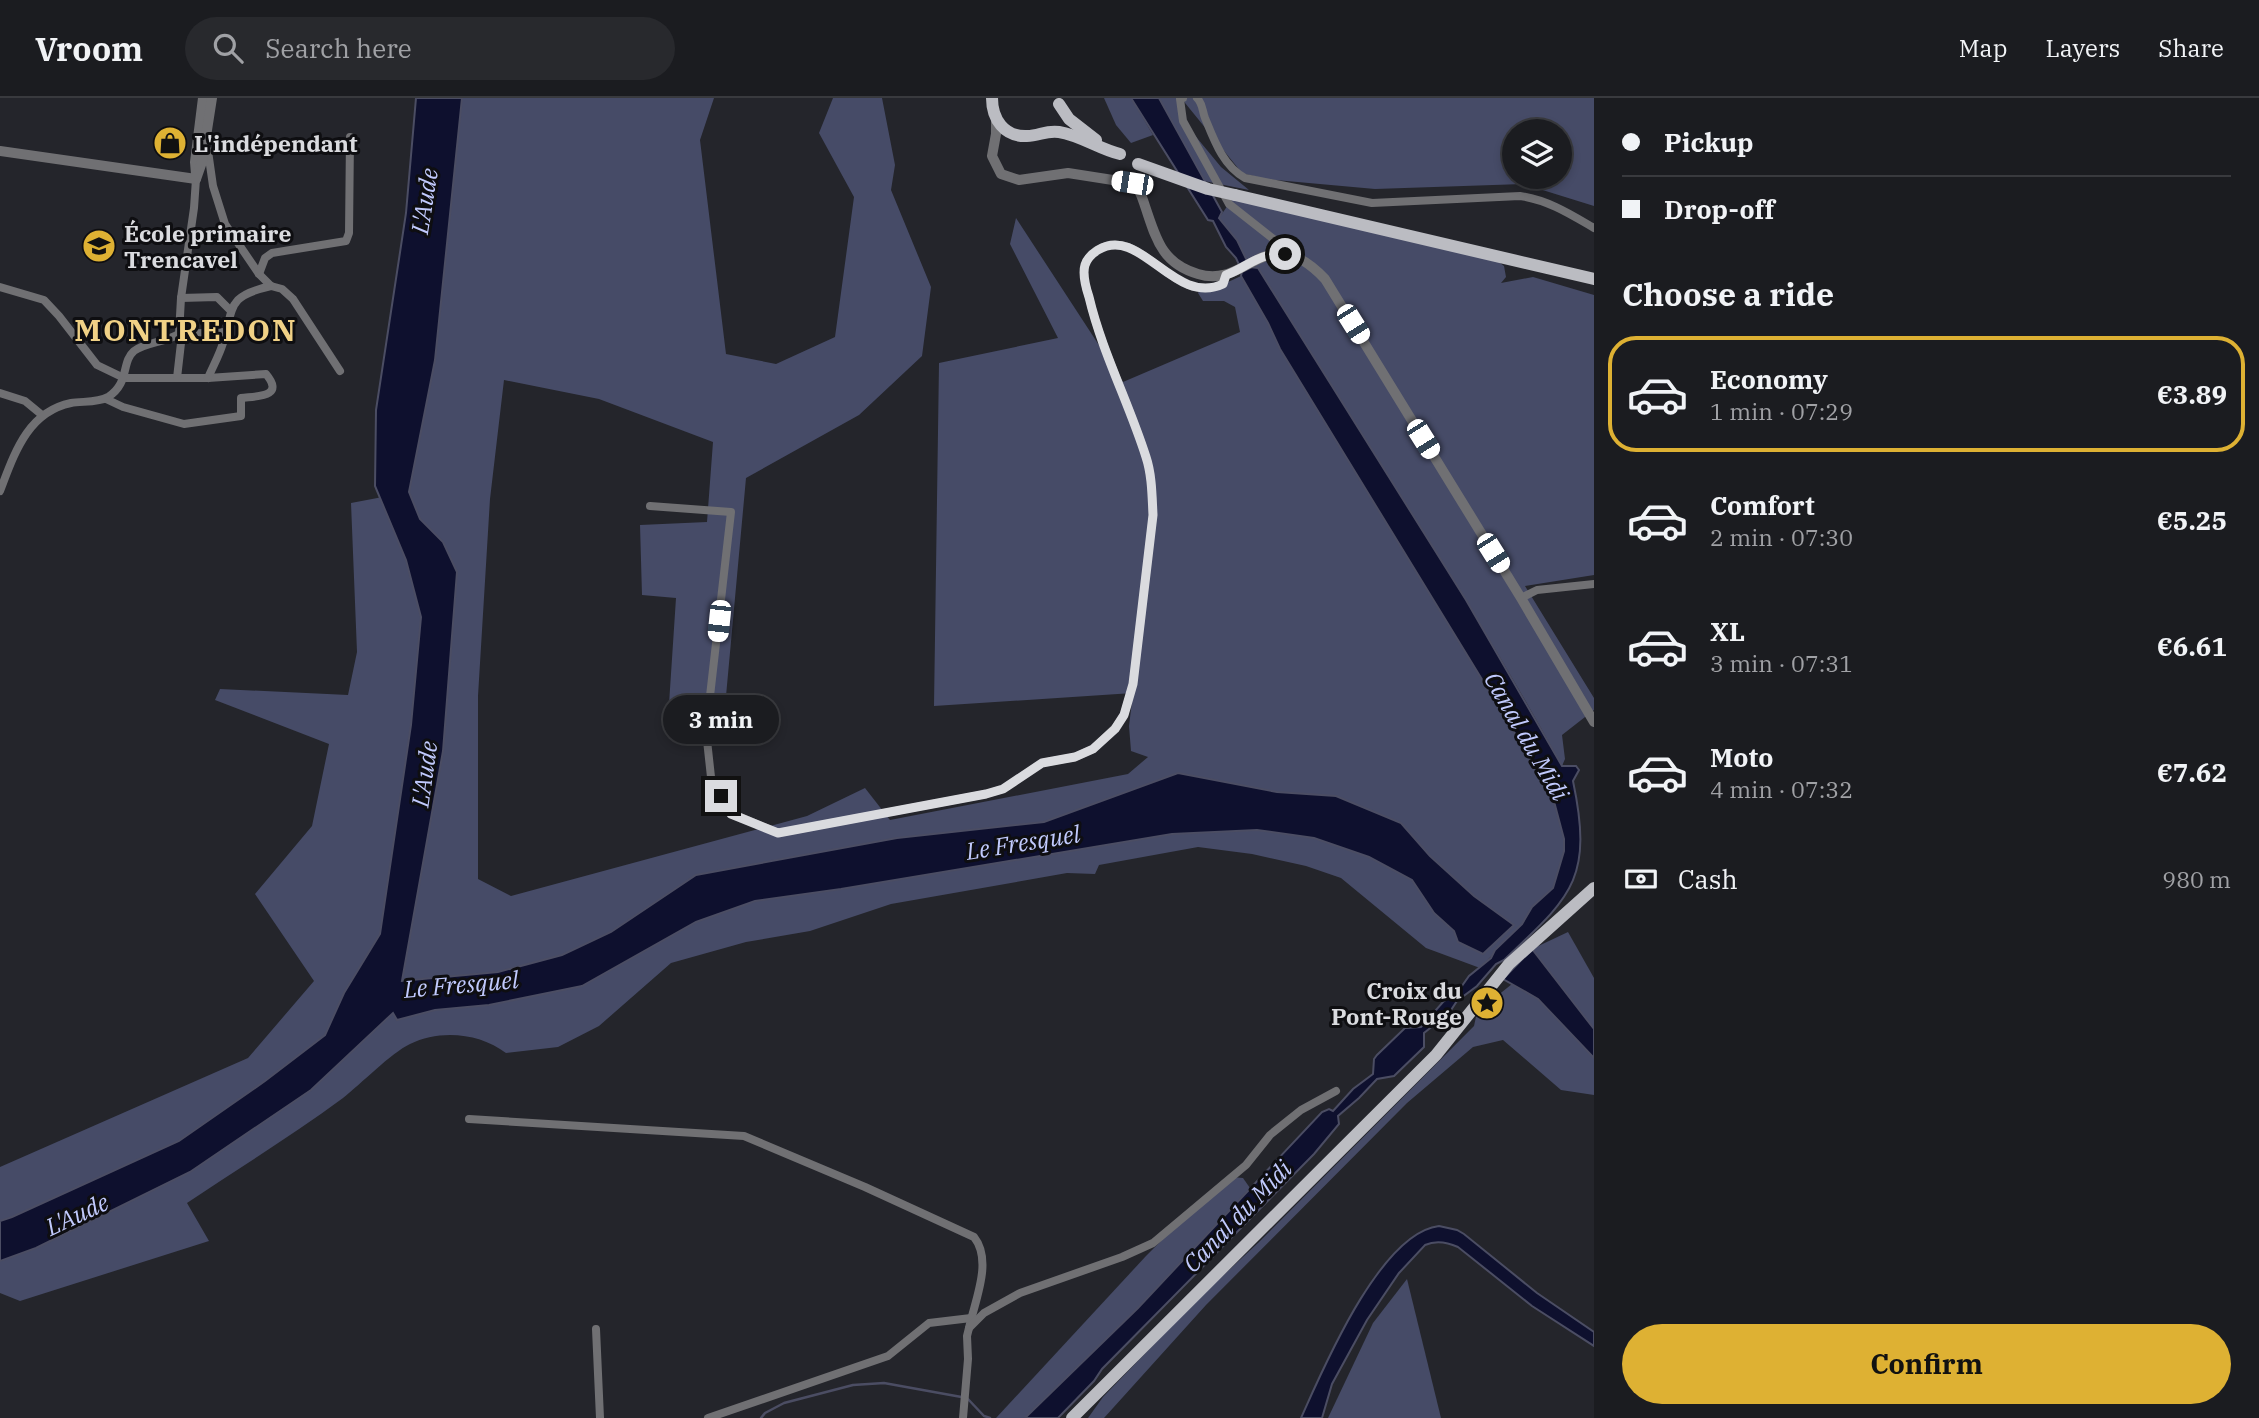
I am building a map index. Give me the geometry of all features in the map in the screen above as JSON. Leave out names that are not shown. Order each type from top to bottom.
[{"type":"main road","points":[[991,98],[996,120],[1005,130],[1018,136],[1030,136],[1045,131],[1070,135],[1120,154]]},
{"type":"main road","points":[[1045,131],[1056,118],[1059,101]]},
{"type":"main road","points":[[1059,101],[1069,119],[1090,136],[1120,154],[1139,164],[1208,189],[1594,279]]},
{"type":"main road","points":[[1072,1418],[1428,1064],[1498,975],[1594,888]]},
{"type":"street","points":[[203,98],[201,144],[225,224],[259,274],[271,286],[282,289],[293,299],[340,371]]},
{"type":"street","points":[[177,378],[181,298],[194,208],[195,162],[212,98]]},
{"type":"street","points":[[1183,98],[1180,99],[1183,121],[1229,204],[1276,241],[1276,254]]},
{"type":"street","points":[[1197,98],[1202,104],[1203,113],[1220,152],[1232,168],[1245,178],[1372,203],[1529,198],[1554,205],[1594,228]]},
{"type":"street","points":[[996,120],[992,156],[1001,174],[1019,180],[1068,173],[1132,183],[1139,190],[1157,244],[1182,268],[1201,275],[1230,273],[1269,253],[1301,259],[1314,267],[1325,279],[1594,722]]},
{"type":"street","points":[[996,167],[999,145],[1018,136]]},
{"type":"street","points":[[259,274],[265,258],[272,253],[346,241],[349,233],[350,137]]},
{"type":"street","points":[[0,151],[196,178]]},
{"type":"street","points":[[650,506],[731,512],[706,730],[711,778],[731,814],[778,833],[1003,789],[1042,763],[1075,757],[1093,749],[1115,729],[1124,715],[1133,684],[1153,515],[1152,487],[1147,458],[1097,331],[1085,283],[1084,266],[1091,254],[1102,247],[1116,244],[1141,254],[1177,281],[1192,286],[1213,289],[1223,284],[1230,273]]},
{"type":"street","points":[[208,379],[220,355],[230,310],[245,294],[271,286]]},
{"type":"street","points":[[0,287],[41,300],[59,316],[97,365],[124,378],[208,379],[266,374],[272,388],[268,395],[262,398],[241,398],[241,416],[184,424],[123,407],[106,399],[54,408],[42,415],[27,431],[0,491]]},
{"type":"street","points":[[181,298],[217,297],[230,310]]},
{"type":"street","points":[[106,399],[118,389],[124,378],[128,359],[135,350],[169,340],[179,334],[227,331]]},
{"type":"street","points":[[0,393],[25,401],[42,415]]},
{"type":"street","points":[[1521,598],[1536,590],[1594,584]]},
{"type":"street","points":[[708,1418],[888,1356],[929,1323],[970,1323],[1020,1293],[1122,1257],[1153,1243],[1246,1165],[1270,1135],[1301,1110],[1336,1091]]},
{"type":"street","points":[[469,1119],[744,1136],[865,1186],[974,1237],[982,1246],[984,1265],[970,1323],[963,1418]]},
{"type":"street","points":[[596,1329],[600,1418]]},
{"type":"shaded area","points":[[462,98],[714,98],[700,140],[726,354],[776,364],[835,337],[854,197],[819,133],[833,98],[882,98],[895,165],[891,190],[931,287],[922,356],[859,415],[746,478],[725,707],[669,704],[676,598],[642,595],[640,525],[707,522],[713,442],[599,399],[504,380],[490,499],[478,696],[478,879],[511,896],[807,816],[865,788],[890,820],[1128,774],[1148,757],[1131,751],[1129,726],[1133,693],[934,706],[939,363],[1058,338],[1010,244],[1016,218],[1123,382],[1240,332],[1235,307],[1224,301],[1203,301],[1198,293],[1201,287],[1213,289],[1241,276],[1280,349],[1552,794],[1564,839],[1564,851],[1553,888],[1532,907],[1522,924],[1480,968],[1426,948],[1341,878],[1306,866],[1252,854],[1198,847],[1099,865],[1095,874],[1067,873],[891,904],[810,931],[746,942],[671,963],[599,1026],[558,1047],[506,1053],[484,1041],[460,1035],[434,1036],[410,1044],[324,1112],[187,1203],[209,1241],[20,1301],[0,1293],[0,1167],[248,1058],[314,981],[255,894],[312,826],[329,744],[215,700],[220,689],[348,695],[357,652],[351,503],[409,492],[435,360]]},
{"type":"shaded area","points":[[1104,98],[1131,98],[1153,135],[1131,143],[1116,125]]},
{"type":"shaded area","points":[[1159,98],[1180,98],[1183,121],[1221,167],[1249,190],[1204,181]]},
{"type":"shaded area","points":[[1181,98],[1594,98],[1594,206],[1539,189],[1572,189],[1572,119],[1502,119],[1502,185],[1375,189],[1265,179],[1242,173]]},
{"type":"shaded area","points":[[1235,195],[1490,255],[1504,266],[1506,277],[1501,283],[1533,277],[1594,295],[1594,575],[1525,586],[1594,698],[1594,710],[1562,735],[1565,759],[1562,766],[1451,577],[1258,268],[1248,263],[1219,218]]},
{"type":"shaded area","points":[[1568,932],[1594,978],[1594,1029],[1532,949]]},
{"type":"shaded area","points":[[1512,984],[1538,999],[1594,1058],[1594,1095],[1561,1090],[1503,1040],[1473,1047],[1407,1103],[1206,1305],[1104,1418],[1088,1418],[1103,1397],[1200,1297],[1258,1243],[1474,1026],[1477,1012]]},
{"type":"shaded area","points":[[1232,1177],[1243,1178],[1250,1188],[1138,1308],[1025,1418],[996,1418],[1146,1256]]},
{"type":"shaded area","points":[[1407,1279],[1441,1418],[1328,1418],[1373,1323]]},
{"type":"water","points":[[416,98],[462,98],[435,360],[409,492],[420,519],[443,542],[457,572],[443,751],[402,981],[498,972],[562,955],[611,932],[696,875],[897,838],[1044,822],[1178,773],[1277,792],[1336,796],[1401,823],[1430,856],[1474,896],[1514,925],[1483,954],[1458,942],[1454,931],[1434,913],[1412,880],[1369,857],[1314,838],[1257,830],[1172,834],[755,901],[696,922],[582,986],[489,1005],[435,1010],[397,1020],[393,1013],[311,1090],[190,1172],[36,1248],[0,1261],[0,1221],[179,1141],[325,1035],[344,993],[380,934],[411,725],[421,617],[406,560],[375,486],[376,410],[406,213]]},
{"type":"water","name":"Canal du Midi","points":[[1131,98],[1159,98],[1222,212],[1219,218],[1237,240],[1250,267],[1258,268],[1466,600],[1562,766],[1576,766],[1579,770],[1573,781],[1580,842],[1578,865],[1560,902],[1546,920],[1504,960],[1496,964],[1477,986],[1457,1001],[1449,1013],[1424,1033],[1424,1047],[1394,1076],[1377,1079],[1338,1116],[1339,1124],[1314,1154],[1102,1369],[1058,1418],[1025,1418],[1138,1308],[1322,1112],[1329,1109],[1333,1111],[1353,1089],[1373,1074],[1374,1059],[1377,1055],[1405,1028],[1421,1027],[1443,1002],[1459,990],[1469,976],[1491,958],[1495,950],[1522,924],[1532,907],[1553,888],[1564,851],[1564,839],[1552,794],[1280,349],[1241,276],[1242,271],[1236,258],[1226,247],[1213,221],[1208,220]]},
{"type":"water","points":[[1532,949],[1594,1029],[1594,1058],[1538,999],[1503,979]]},
{"type":"water","points":[[1439,1226],[1464,1234],[1537,1293],[1594,1332],[1594,1346],[1532,1306],[1458,1247],[1433,1242],[1425,1245],[1399,1273],[1367,1320],[1332,1384],[1322,1418],[1301,1418],[1339,1338],[1375,1277],[1396,1252],[1417,1234]]},
{"type":"waterway","points":[[761,1418],[784,1403],[853,1385],[884,1383],[967,1398],[984,1416],[990,1418]]},
{"type":"place","name":"L'indépendant","points":[[170,143]]},
{"type":"place","name":"École primaire Trencavel","points":[[99,246]]},
{"type":"place","name":"Croix du Pont-Rouge","points":[[1487,1003]]},
{"type":"district","name":"MONTREDON","points":[[186,329]]},
{"type":"route","points":[[721,796],[731,814],[778,833],[1003,789],[1042,763],[1075,757],[1093,749],[1115,729],[1124,715],[1133,684],[1153,515],[1152,487],[1147,458],[1097,331],[1085,283],[1084,266],[1091,254],[1102,247],[1116,244],[1141,254],[1177,281],[1213,289],[1223,284],[1226,275],[1253,260],[1269,253],[1285,254]]},
{"type":"water label","name":"L'Aude","points":[[424,201]]},
{"type":"water label","name":"L'Aude","points":[[424,774]]},
{"type":"water label","name":"Le Fresquel","points":[[1023,842]]},
{"type":"water label","name":"Le Fresquel","points":[[461,984]]},
{"type":"water label","name":"L'Aude","points":[[77,1214]]}]
